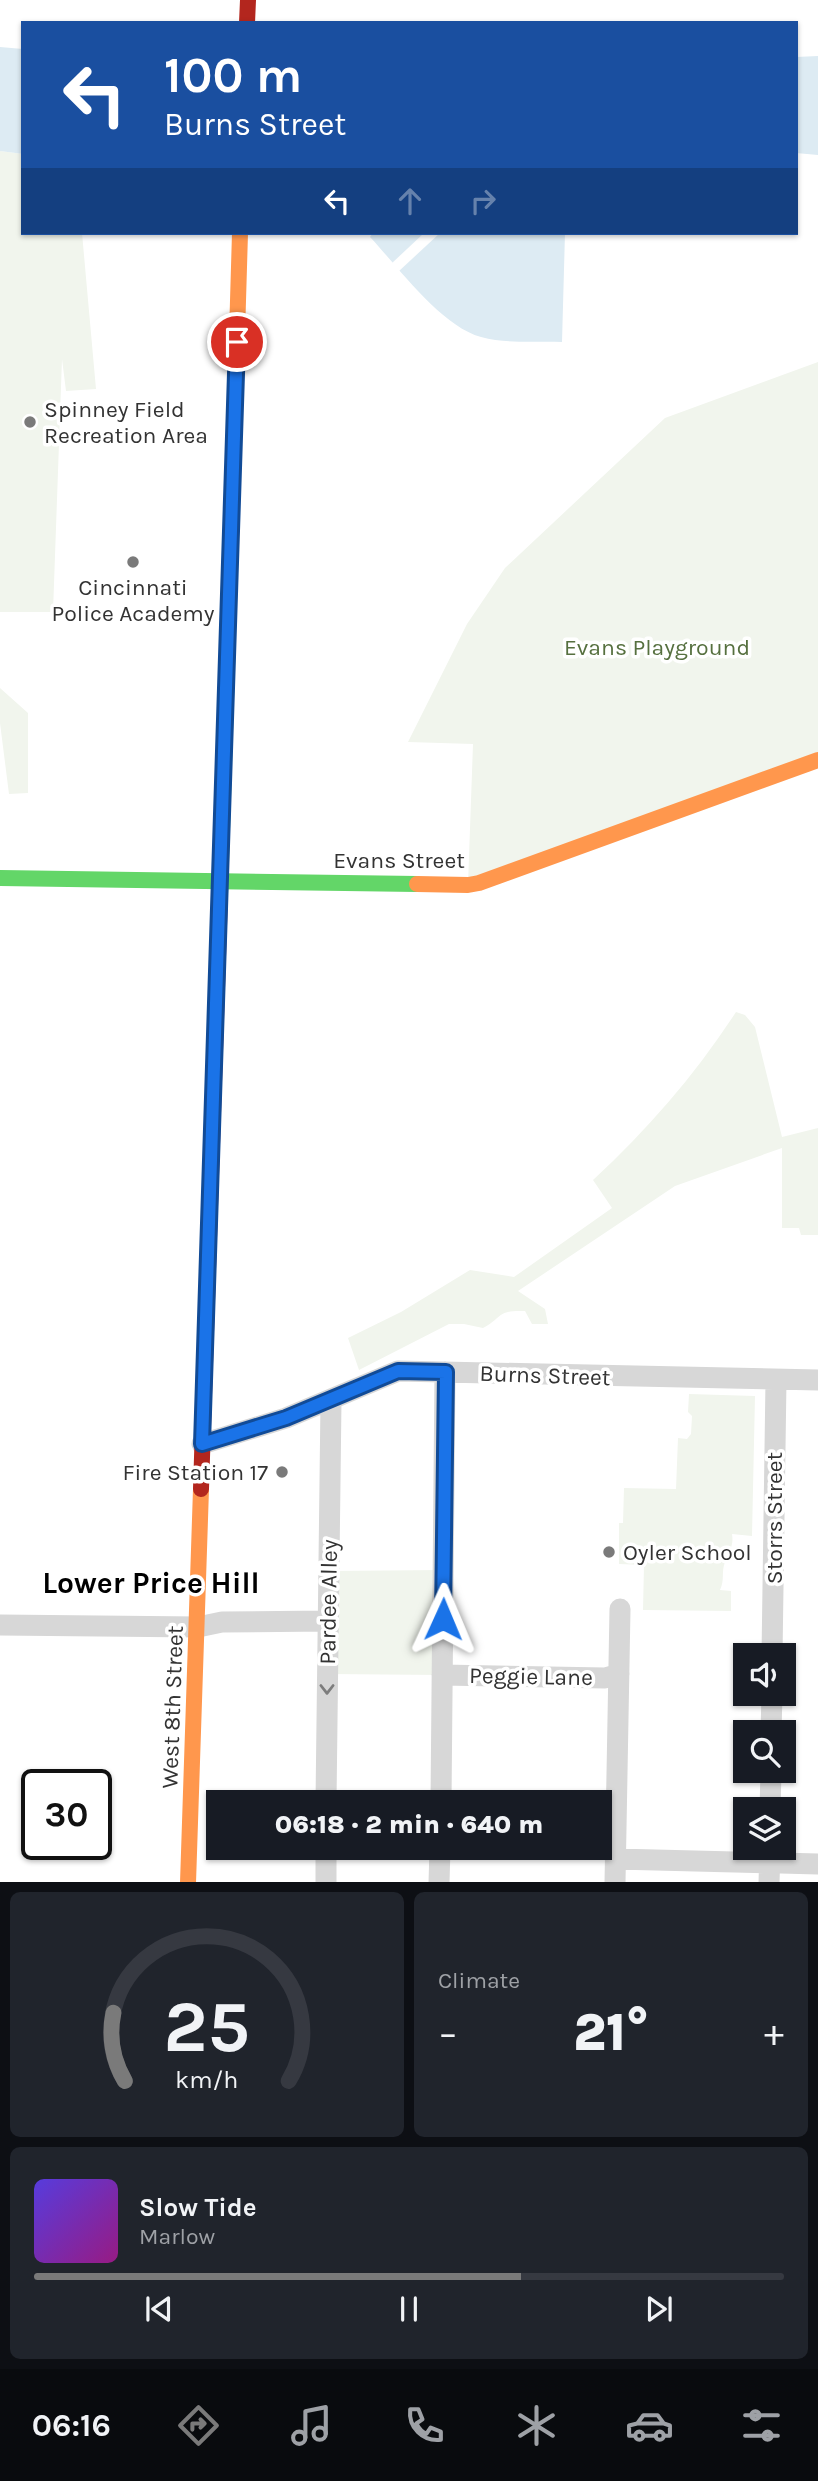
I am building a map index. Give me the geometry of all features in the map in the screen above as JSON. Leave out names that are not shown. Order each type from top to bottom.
[{"type":"main road","points":[[247,21],[248,0]]},
{"type":"main road","name":"West 8th Street","points":[[188,1882],[240,235]]},
{"type":"main road","name":"Evans Street","points":[[0,878],[468,885],[818,760]]},
{"type":"street","name":"Burns Street","points":[[202,1434],[331,1401],[398,1371],[818,1380]]},
{"type":"street","points":[[441,1790],[446,1372]]},
{"type":"street","name":"Storrs Street","points":[[772,1643],[776,1380]]},
{"type":"street","name":"Pardee Alley","points":[[326,1790],[331,1401]]},
{"type":"street","points":[[615,1882],[620,1609]]},
{"type":"street","points":[[0,1625],[198,1627],[222,1622],[328,1620]]},
{"type":"street","name":"Peggie Lane","points":[[442,1675],[606,1678],[619,1674]]},
{"type":"street","points":[[616,1859],[818,1864]]},
{"type":"street","points":[[326,1860],[326,1882]]},
{"type":"street","points":[[439,1882],[440,1860]]},
{"type":"green space","name":"Spinney Field Recreation Area","points":[[0,151],[21,154],[21,235],[82,235],[96,389],[66,391],[62,359],[53,612],[0,612]]},
{"type":"green space","name":"Evans Playground","points":[[818,362],[818,760],[468,885],[473,744],[408,742],[467,624],[505,568],[665,418]]},
{"type":"green space","points":[[0,688],[28,713],[28,793],[9,794],[0,723]]},
{"type":"green space","points":[[736,1012],[745,1015],[755,1027],[782,1137],[818,1128],[818,1235],[801,1235],[799,1228],[782,1228],[782,1148],[675,1186],[518,1291],[545,1309],[548,1324],[532,1324],[525,1311],[516,1311],[505,1313],[483,1328],[449,1324],[359,1370],[348,1338],[401,1312],[470,1270],[514,1277],[612,1208],[593,1180],[670,1101]]},
{"type":"green space","points":[[689,1394],[755,1396],[752,1536],[732,1534],[732,1545],[724,1566],[720,1590],[731,1591],[731,1611],[643,1610],[644,1565],[619,1564],[619,1523],[623,1523],[624,1488],[676,1489],[678,1438],[687,1439],[691,1434]]},
{"type":"green space","points":[[444,1570],[442,1675],[327,1674],[329,1571]]},
{"type":"shaded area","points":[[0,47],[21,49],[21,154],[0,151]]},
{"type":"shaded area","points":[[818,56],[818,155],[798,153],[798,57]]},
{"type":"shaded area","points":[[565,235],[562,342],[501,341],[466,331],[436,309],[370,237]]},
{"type":"pier","points":[[422,235],[438,235],[398,272],[391,264]]},
{"type":"traffic: fast","points":[[220,894],[232,504]]},
{"type":"traffic: fast","points":[[0,878],[417,884]]},
{"type":"traffic: slow","points":[[232,504],[240,235]]},
{"type":"traffic: slow","points":[[417,884],[479,883],[818,760]]},
{"type":"traffic: slow","points":[[188,1882],[201,1489]]},
{"type":"traffic: jam","points":[[247,21],[248,0]]},
{"type":"traffic: jam","points":[[208,1269],[220,894]]},
{"type":"traffic: jam","points":[[201,1489],[208,1269]]},
{"type":"place","name":"Spinney Field Recreation Area","points":[[30,422]]},
{"type":"place","name":"Cincinnati Police Academy","points":[[133,562]]},
{"type":"place","name":"Fire Station 17","points":[[282,1472]]},
{"type":"place","name":"Oyler School","points":[[609,1552]]},
{"type":"district","name":"Lower Price Hill","points":[[151,1583]]},
{"type":"route","points":[[237,342],[202,1444],[286,1418],[398,1371],[446,1372],[443,1619]]}]
